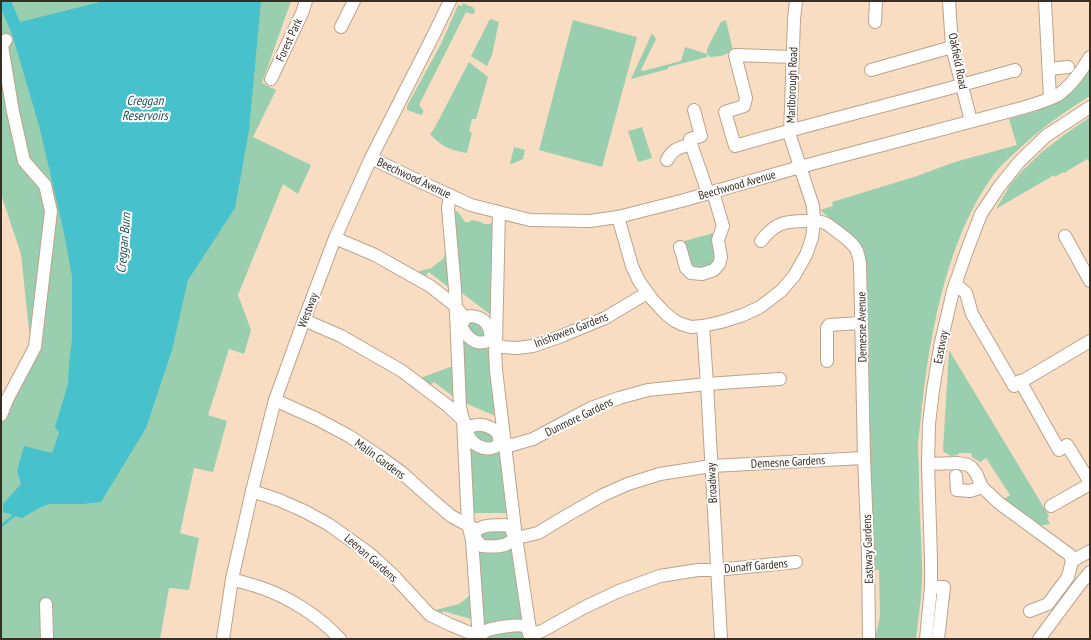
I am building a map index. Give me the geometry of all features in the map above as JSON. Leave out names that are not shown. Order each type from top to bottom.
[{"type":"street","name":"Forest Park","points":[[271,79],[302,13],[306,1]]},
{"type":"street","points":[[341,27],[354,1]]},
{"type":"street","name":"Westway","points":[[223,639],[232,579],[275,400],[335,238],[371,158],[450,1]]},
{"type":"street","name":"Marlborough Road","points":[[618,217],[632,266],[646,292],[675,321],[691,327],[721,322],[760,308],[781,291],[794,276],[806,255],[812,238],[814,221],[813,206],[790,136],[796,1]]},
{"type":"street","points":[[875,22],[876,1]]},
{"type":"street","name":"Oakfield Road","points":[[949,1],[952,47],[963,85],[971,121]]},
{"type":"street","points":[[1045,1],[1050,98]]},
{"type":"street","points":[[1,415],[7,400],[35,347],[51,211],[45,185],[24,161],[13,112],[2,46],[6,40]]},
{"type":"street","points":[[870,70],[952,47]]},
{"type":"street","points":[[793,57],[735,55],[746,98],[744,106],[725,112],[735,146],[1015,71]]},
{"type":"street","name":"Beechwood Avenue","points":[[371,158],[471,205],[530,220],[590,221],[618,217],[1022,108],[1057,95],[1069,86],[1080,73],[1090,57]]},
{"type":"street","points":[[1048,69],[1068,67]]},
{"type":"street","name":"Eastway","points":[[926,639],[932,559],[928,464],[929,424],[941,342],[955,284],[981,214],[999,187],[1019,162],[1046,136],[1090,107]]},
{"type":"street","points":[[680,247],[686,268],[691,273],[702,274],[714,270],[719,264],[721,257],[718,240],[723,226],[691,144],[690,139],[701,136],[694,110]]},
{"type":"street","points":[[667,160],[671,153],[678,148],[691,144]]},
{"type":"street","points":[[450,195],[448,208],[455,289],[460,407],[467,424],[472,540],[479,638]]},
{"type":"street","points":[[493,342],[499,212]]},
{"type":"street","points":[[761,241],[769,230],[783,223],[792,221],[814,221]]},
{"type":"street","name":"Demesne Avenue","points":[[814,221],[825,223],[850,242],[857,249],[859,255],[862,323],[864,458]]},
{"type":"street","points":[[1065,236],[1090,281]]},
{"type":"street","points":[[335,238],[375,255],[430,286],[455,307],[465,318],[471,316],[478,317],[487,324],[491,332],[495,351],[503,444],[515,537],[531,637]]},
{"type":"street","points":[[955,284],[966,293],[972,314],[1014,386],[1090,340]]},
{"type":"street","name":"Inishowen Gardens","points":[[465,318],[462,326],[469,338],[474,341],[481,343],[493,342],[502,347],[517,348],[533,346],[605,318],[642,296],[646,292]]},
{"type":"street","points":[[304,320],[341,336],[402,371],[448,406],[467,424],[485,425],[494,429],[503,444]]},
{"type":"street","points":[[827,361],[828,326],[862,323]]},
{"type":"street","name":"Broadway","points":[[703,326],[720,639]]},
{"type":"street","name":"Dunmore Gardens","points":[[467,424],[468,436],[472,443],[481,448],[490,449],[503,444],[512,445],[533,439],[591,408],[648,390],[780,379]]},
{"type":"street","points":[[1020,381],[1059,450],[1067,445],[1090,483],[1051,506]]},
{"type":"street","name":"Malin Gardens","points":[[275,400],[317,419],[349,436],[401,472],[451,516],[472,527]]},
{"type":"street","name":"Demesne Gardens","points":[[711,466],[864,458]]},
{"type":"street","name":"Eastway Gardens","points":[[864,458],[868,553],[869,639]]},
{"type":"street","points":[[928,464],[958,463],[968,465],[976,473],[982,487],[999,502],[1070,555],[1072,561],[1068,577],[1048,604],[1030,611]]},
{"type":"street","points":[[515,537],[538,533],[603,495],[628,484],[660,474],[711,466]]},
{"type":"street","points":[[956,476],[957,490],[970,491],[982,487]]},
{"type":"street","name":"Leenan Gardens","points":[[252,491],[279,500],[328,524],[370,554],[430,614],[479,638]]},
{"type":"street","points":[[472,527],[504,525],[511,528],[515,537]]},
{"type":"street","points":[[472,527],[476,540],[482,546],[507,545],[515,537]]},
{"type":"street","points":[[1072,561],[1090,551]]},
{"type":"street","name":"Dunaff Gardens","points":[[716,570],[796,562]]},
{"type":"street","points":[[531,637],[585,607],[619,591],[660,576],[698,570],[716,570]]},
{"type":"street","points":[[1039,639],[1090,572]]},
{"type":"street","points":[[232,579],[260,587],[284,597],[320,620],[340,639]]},
{"type":"street","points":[[931,587],[944,587],[938,639]]},
{"type":"street","points":[[46,604],[47,639]]},
{"type":"street","points":[[479,638],[484,632],[489,630],[519,625],[526,628],[531,637]]},
{"type":"green space","points":[[1,1],[291,1],[262,83],[276,90],[253,137],[311,165],[298,194],[283,184],[238,295],[251,330],[244,354],[229,349],[208,415],[227,421],[213,472],[194,468],[180,533],[199,538],[189,590],[169,588],[160,639],[1,639],[1,400],[31,349],[21,254],[1,194]]},
{"type":"green space","points":[[463,3],[474,8],[475,12],[472,14],[466,12],[419,105],[423,110],[423,113],[421,115],[407,110],[407,106],[441,44],[458,5],[462,6]]},
{"type":"green space","points":[[490,19],[499,22],[492,55],[487,66],[471,56]]},
{"type":"green space","points":[[573,20],[637,37],[602,167],[539,150]]},
{"type":"green space","points":[[726,20],[733,51],[721,56],[710,57],[707,54],[707,49],[721,22]]},
{"type":"green space","points":[[652,33],[656,39],[641,70],[643,71],[681,61],[685,47],[707,54],[707,57],[668,67],[668,69],[631,79]]},
{"type":"green space","points":[[469,62],[488,77],[476,119],[472,119],[469,132],[472,132],[467,153],[456,151],[447,147],[438,142],[430,134]]},
{"type":"green space","points":[[1090,67],[1090,96],[1026,142],[994,174],[978,199],[964,226],[953,255],[936,316],[930,347],[918,440],[922,582],[916,639],[875,639],[880,616],[879,570],[873,570],[868,329],[864,249],[849,234],[820,210],[833,206],[832,202],[914,177],[955,162],[1017,145],[1009,119],[1037,111],[1060,98]]},
{"type":"green space","points":[[1090,117],[1090,163],[1087,159],[1064,173],[1063,172],[1055,177],[1054,175],[996,209],[1010,185],[1023,170],[1042,152]]},
{"type":"green space","points":[[642,127],[652,158],[638,162],[628,131]]},
{"type":"green space","points":[[514,147],[525,150],[523,159],[510,164]]},
{"type":"green space","points":[[450,208],[458,212],[465,222],[472,220],[484,224],[490,224],[493,222],[495,318],[458,290]]},
{"type":"green space","points":[[717,232],[716,264],[693,271],[681,242]]},
{"type":"green space","points":[[450,244],[452,290],[429,272],[424,277],[417,272],[431,268],[443,259]]},
{"type":"green space","points":[[467,320],[484,326],[485,335],[480,337],[468,333]]},
{"type":"green space","points":[[461,337],[469,343],[494,351],[500,418],[463,402]]},
{"type":"green space","points":[[949,350],[1049,516],[1047,518],[1050,524],[1039,526],[1004,499],[1010,495],[986,458],[980,462],[972,457],[971,453],[959,453],[958,455],[951,456],[944,452]]},
{"type":"green space","points":[[453,366],[455,406],[451,402],[454,397],[434,382],[429,386],[420,379]]},
{"type":"green space","points":[[476,429],[493,433],[494,441],[491,444],[478,443],[472,434]]},
{"type":"green space","points":[[466,447],[505,453],[512,513],[472,513]]},
{"type":"green space","points":[[506,529],[509,539],[485,544],[479,533]]},
{"type":"green space","points":[[515,548],[527,623],[481,626],[476,551]]},
{"type":"green space","points":[[474,592],[476,625],[472,625],[471,619],[443,611],[441,614],[435,610],[459,604]]},
{"type":"green space","points":[[522,628],[526,639],[486,639],[487,635]]},
{"type":"water","name":"Creggan Reservoirs","points":[[1,1],[11,1],[20,22],[104,1],[261,1],[249,130],[235,208],[188,280],[172,350],[146,428],[101,502],[82,504],[49,504],[22,518],[3,512],[3,504],[21,484],[17,471],[24,446],[52,453],[59,433],[55,427],[68,384],[72,339],[72,276],[64,233],[40,129],[12,34],[2,11]]},
{"type":"waterway","name":"Creggan Burn","points":[[1,526],[16,514]]}]
